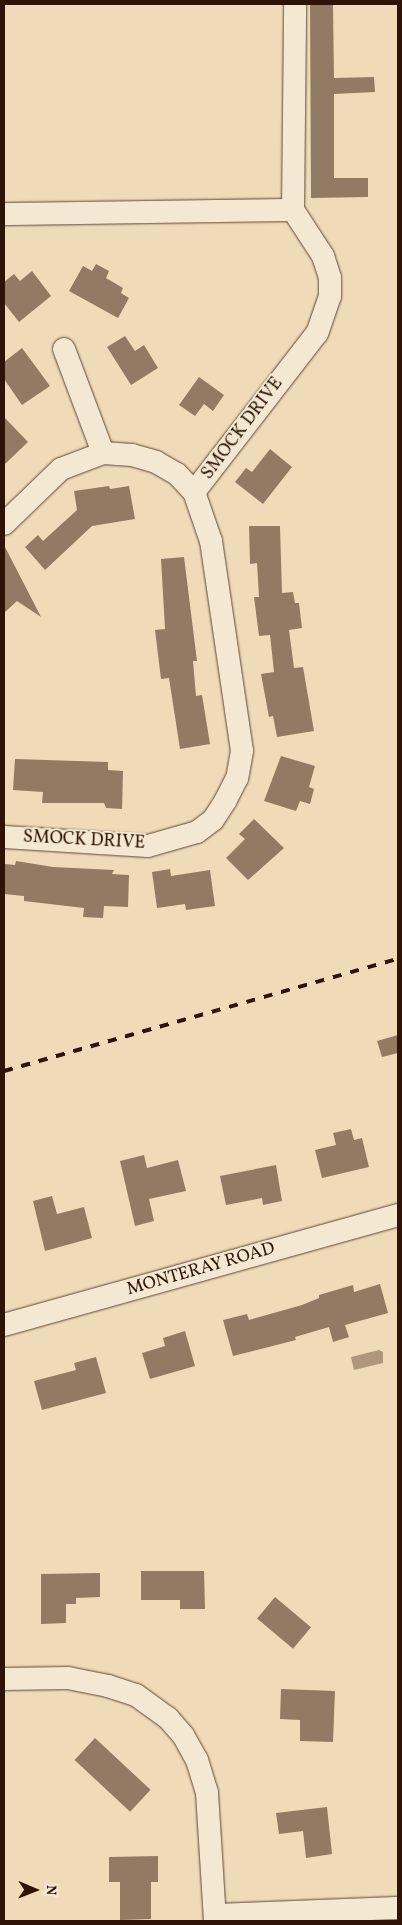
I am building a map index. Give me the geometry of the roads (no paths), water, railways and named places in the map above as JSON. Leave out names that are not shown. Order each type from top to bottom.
[{"type":"street","points":[[4,214],[293,210],[295,4]]},
{"type":"street","name":"SMOCK DRIVE","points":[[4,837],[148,846],[197,832],[213,820],[237,778],[242,751],[211,541],[194,492],[316,333],[325,313],[330,278],[323,256],[293,210]]},
{"type":"street","points":[[64,349],[102,453]]},
{"type":"street","points":[[4,524],[61,469],[102,453],[132,455],[156,462],[177,474],[194,492]]},
{"type":"street","name":"MONTERAY ROAD","points":[[4,1325],[398,1215]]},
{"type":"street","points":[[4,1679],[68,1678],[108,1686],[136,1695],[168,1718],[183,1735],[197,1760],[207,1793],[215,1918],[398,1908]]},
{"type":"railway","points":[[4,1071],[398,959]]}]
